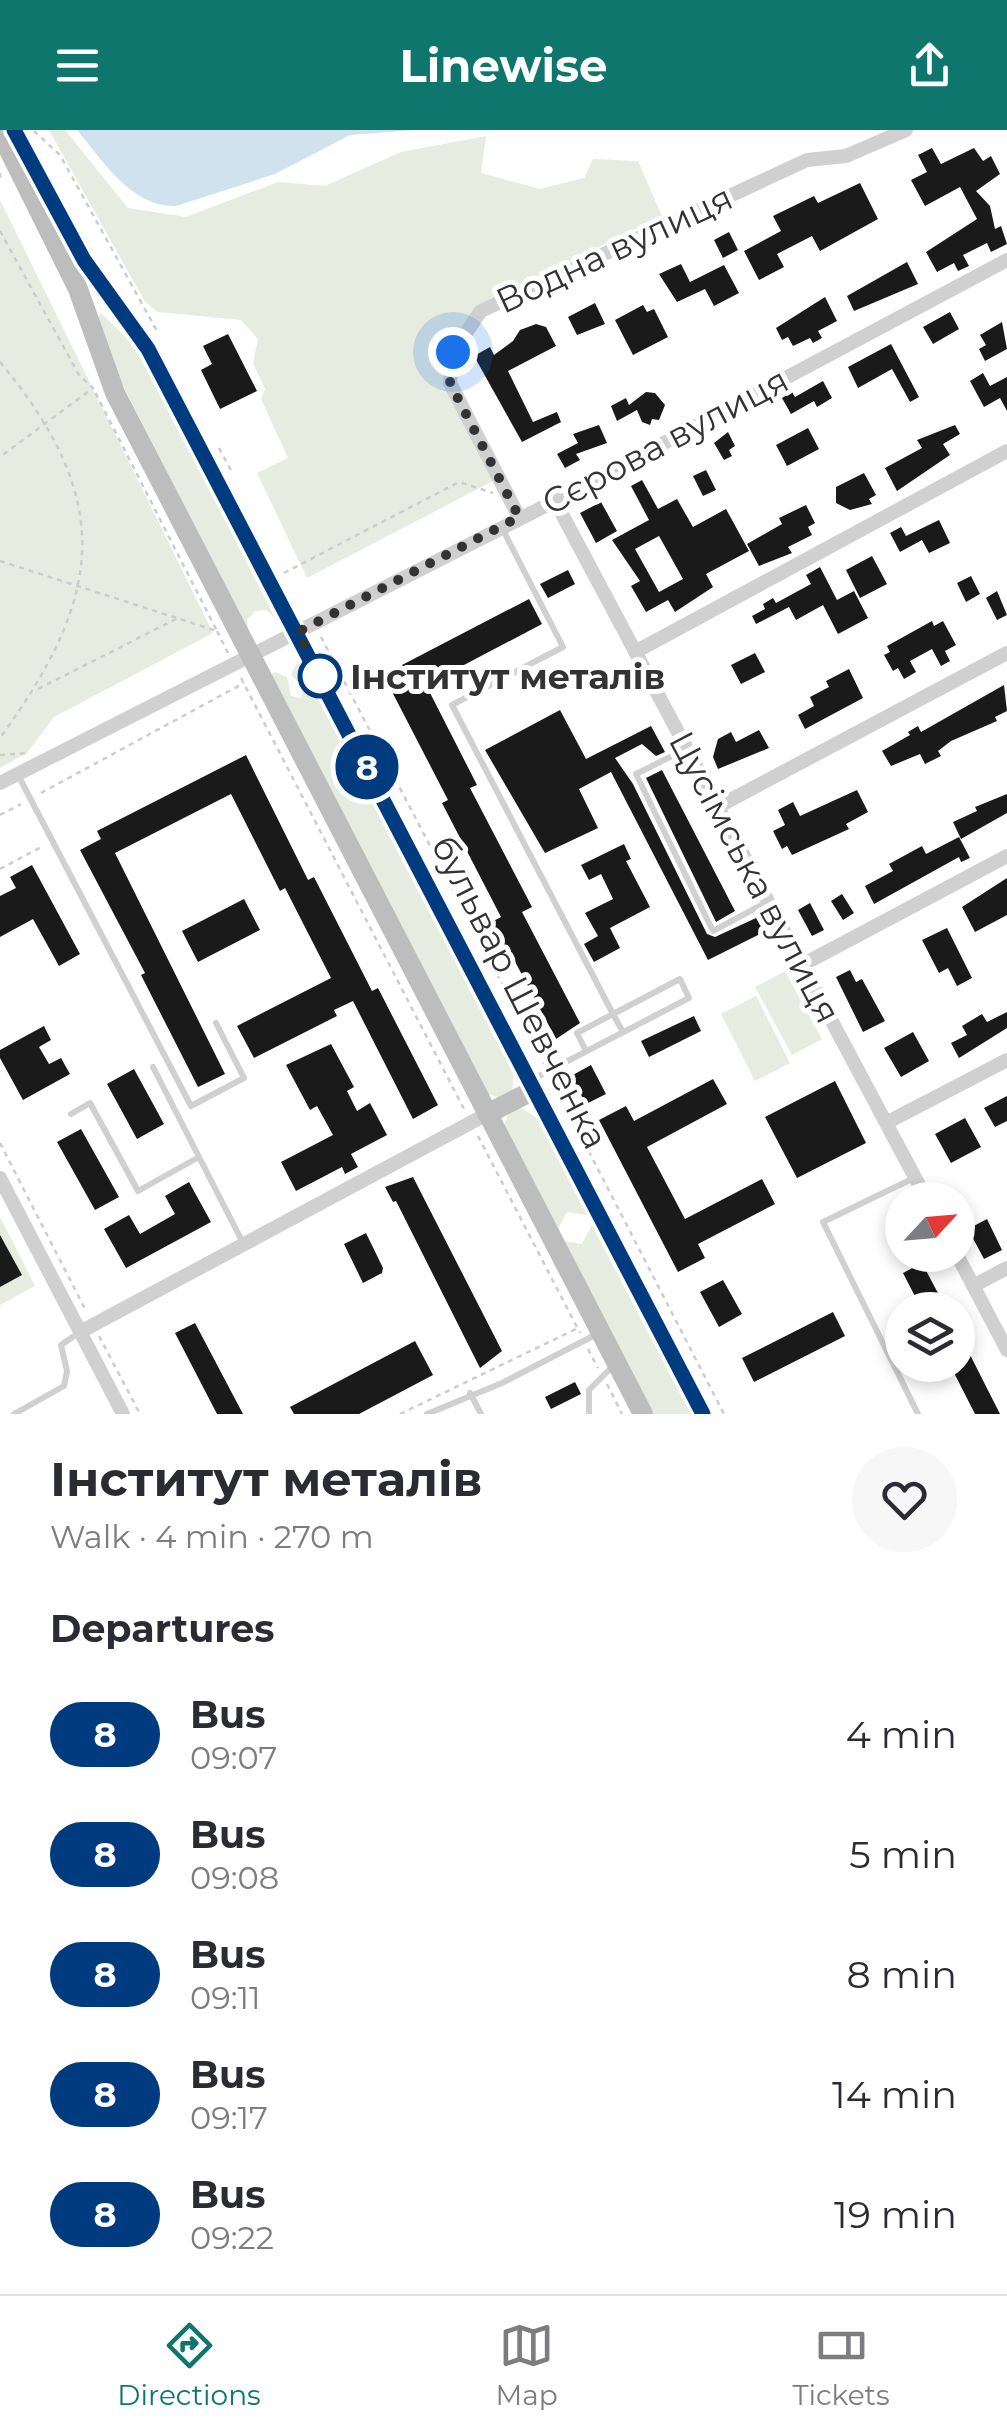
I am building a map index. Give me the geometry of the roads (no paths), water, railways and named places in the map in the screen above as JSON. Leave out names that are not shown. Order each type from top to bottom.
[{"type":"main road","name":"бульвар Шевченка","points":[[5,132],[84,260],[148,349],[306,628],[703,1414]]},
{"type":"main road","name":"бульвар Шевченка","points":[[5,132],[78,288],[115,393],[242,661],[609,1368],[643,1414]]},
{"type":"main road","points":[[479,1118],[537,1080]]},
{"type":"street","name":"Водна вулиця","points":[[519,517],[450,383],[453,352],[481,311],[807,160],[846,156],[906,130]]},
{"type":"street","name":"Сєрова вулиця","points":[[0,783],[555,501],[1007,260]]},
{"type":"street","points":[[635,652],[1007,451]]},
{"type":"street","name":"Цусімська вулиця","points":[[555,501],[919,1182]]},
{"type":"street","points":[[719,806],[1007,653]]},
{"type":"street","points":[[802,965],[1007,856]]},
{"type":"street","points":[[886,1123],[1007,1060]]},
{"type":"street","points":[[87,1328],[479,1118]]},
{"type":"street","points":[[0,1178],[87,1328],[123,1414]]},
{"type":"street","points":[[973,1286],[1007,1268]]},
{"type":"street","points":[[966,1272],[1007,1350]]},
{"type":"lane","points":[[502,527],[563,646],[452,704],[623,1032]]},
{"type":"lane","points":[[687,748],[636,774],[713,931],[768,902]]},
{"type":"lane","points":[[18,774],[190,1106],[244,1078],[216,1023]]},
{"type":"lane","points":[[537,1080],[689,998],[680,979],[576,1033],[586,1051]]},
{"type":"lane","points":[[153,1067],[244,1244]]},
{"type":"lane","points":[[71,1114],[90,1103],[138,1191],[200,1158]]},
{"type":"lane","points":[[916,1177],[823,1222],[918,1414]]},
{"type":"lane","points":[[14,1414],[64,1386],[67,1371],[61,1345],[87,1328]]},
{"type":"lane","points":[[427,1414],[502,1383],[592,1336]]},
{"type":"lane","points":[[589,1414],[589,1390],[609,1368]]},
{"type":"lane","points":[[470,1393],[481,1414]]},
{"type":"water","points":[[77,130],[414,130],[350,135],[275,174],[176,206],[145,199],[132,191]]},
{"type":"place","name":"Інститут металів","points":[[320,676]]}]
